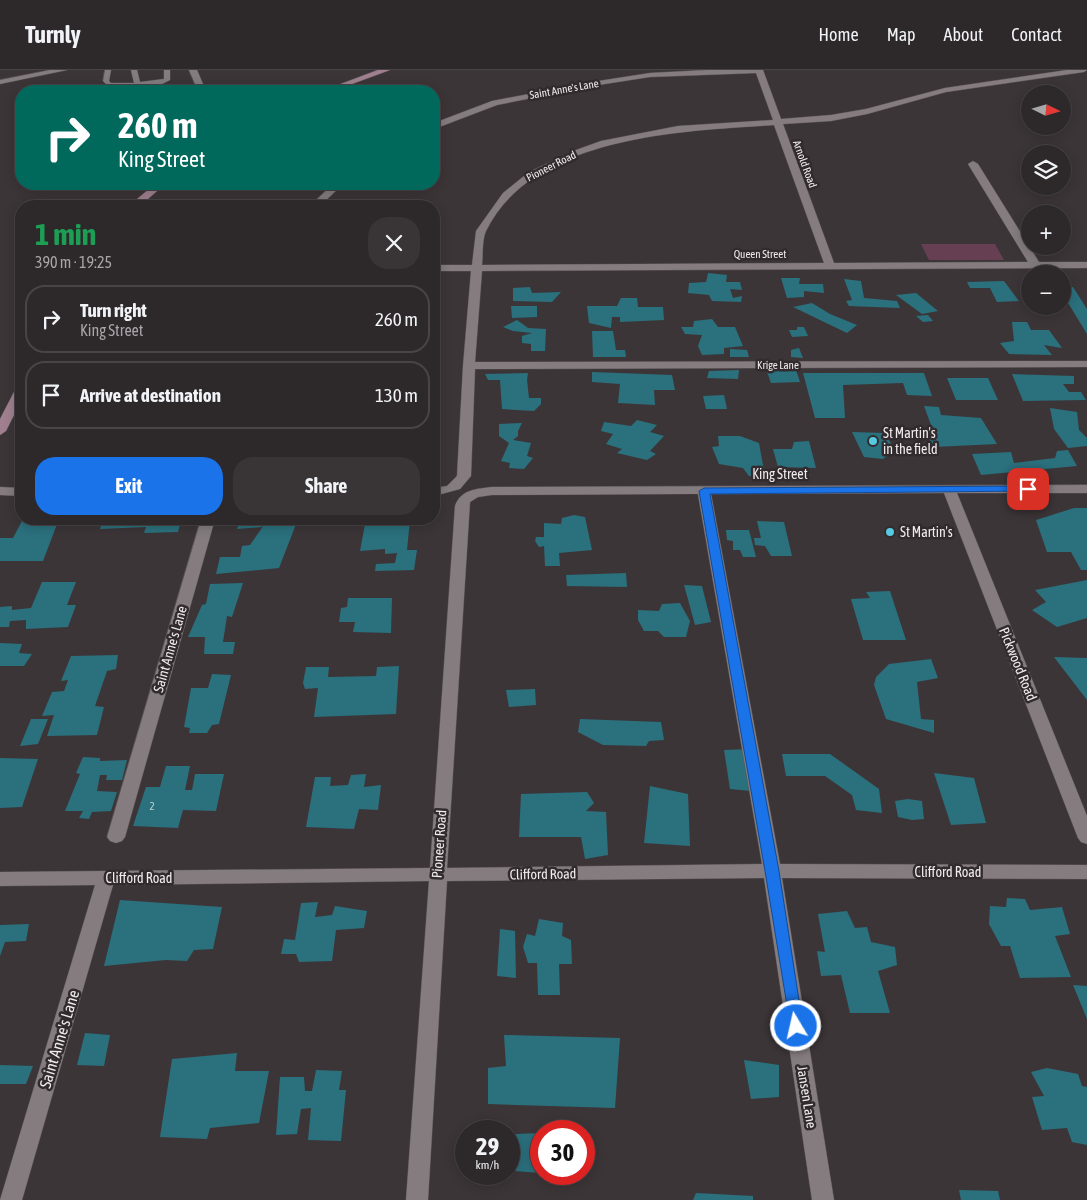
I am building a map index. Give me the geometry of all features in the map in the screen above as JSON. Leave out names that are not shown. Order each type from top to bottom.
[{"type":"main road","points":[[343,85],[386,70]]},
{"type":"main road","points":[[141,200],[153,190]]},
{"type":"main road","points":[[0,431],[15,402]]},
{"type":"street","points":[[0,82],[63,70]]},
{"type":"street","points":[[193,70],[199,85]]},
{"type":"street","name":"Arnold Road","points":[[759,70],[830,266]]},
{"type":"street","name":"Saint Anne's Lane","points":[[440,124],[495,103],[574,87],[650,75],[759,70]]},
{"type":"street","name":"Pioneer Road","points":[[417,1200],[436,876],[462,506],[467,489],[464,473],[469,366],[480,234],[506,195],[532,174],[601,144],[678,129],[778,123],[849,115],[945,90],[1084,70]]},
{"type":"street","points":[[973,164],[1035,265]]},
{"type":"street","points":[[321,200],[331,190]]},
{"type":"street","name":"Queen Street","points":[[1071,265],[1087,265]]},
{"type":"street","name":"Queen Street","points":[[440,268],[1021,266]]},
{"type":"street","name":"Krige Lane","points":[[469,366],[1087,364]]},
{"type":"street","name":"King Street","points":[[440,491],[467,489],[492,491],[704,491],[1087,488]]},
{"type":"street","name":"Pickwood Road","points":[[949,490],[1087,838]]},
{"type":"street","points":[[0,491],[15,492]]},
{"type":"street","name":"Jansen Lane","points":[[704,491],[772,871],[823,1200]]},
{"type":"street","name":"Saint Anne's Lane","points":[[116,837],[206,525]]},
{"type":"street","name":"Clifford Road","points":[[0,879],[436,876],[772,871],[1087,872]]},
{"type":"street","name":"Saint Anne's Lane","points":[[11,1200],[106,878]]},
{"type":"lane","points":[[108,70],[106,81],[110,85],[167,80],[167,70]]},
{"type":"lane","points":[[134,70],[137,84]]},
{"type":"shaded area","points":[[921,244],[995,244],[1004,260],[929,260]]},
{"type":"building","points":[[708,273],[727,275],[726,282],[740,282],[742,290],[730,289],[733,298],[742,296],[741,302],[712,301],[709,295],[688,293],[689,283],[706,282]]},
{"type":"building","points":[[781,278],[800,278],[799,284],[823,284],[824,293],[804,291],[804,297],[787,298]]},
{"type":"building","points":[[844,279],[861,281],[864,298],[897,301],[900,308],[849,306],[846,301],[852,300]]},
{"type":"building","points":[[1004,281],[1019,301],[997,302],[990,288],[970,288],[967,282]]},
{"type":"building","points":[[530,287],[532,293],[561,292],[552,302],[513,301],[513,288]]},
{"type":"building","points":[[1071,287],[1073,287],[1087,309],[1087,334],[1071,308]]},
{"type":"building","points":[[916,293],[938,311],[922,314],[896,295]]},
{"type":"building","points":[[621,298],[637,298],[638,307],[663,307],[664,320],[620,322],[620,317],[612,317],[611,328],[589,323],[587,306],[617,306]]},
{"type":"building","points":[[812,303],[830,314],[857,325],[847,333],[793,307]]},
{"type":"building","points":[[511,306],[537,306],[537,317],[512,318]]},
{"type":"building","points":[[928,315],[933,321],[923,322],[916,316]]},
{"type":"building","points":[[712,319],[718,327],[735,327],[743,346],[724,348],[724,354],[702,355],[698,346],[702,335],[685,334],[681,327],[693,327],[694,321]]},
{"type":"building","points":[[517,320],[528,328],[546,329],[545,351],[531,351],[531,344],[522,343],[522,336],[532,333],[513,331],[503,327]]},
{"type":"building","points":[[1012,322],[1027,322],[1031,330],[1049,330],[1062,348],[1044,345],[1052,355],[1009,354],[1000,343],[1014,341]]},
{"type":"building","points":[[797,327],[804,327],[808,336],[792,337],[789,330],[797,330]]},
{"type":"building","points":[[592,331],[613,331],[616,350],[625,350],[626,357],[593,357]]},
{"type":"building","points":[[799,348],[803,358],[791,357],[791,350]]},
{"type":"building","points":[[730,349],[747,350],[749,357],[730,357]]},
{"type":"building","points":[[766,369],[796,370],[800,382],[771,383]]},
{"type":"building","points":[[739,370],[738,379],[707,378],[709,371]]},
{"type":"building","points":[[592,372],[672,375],[675,390],[654,390],[655,405],[618,403],[620,384],[592,382]]},
{"type":"building","points":[[528,373],[529,398],[541,398],[541,404],[534,411],[502,409],[500,380],[488,380],[485,374]]},
{"type":"building","points":[[803,373],[924,373],[932,396],[907,395],[903,383],[843,385],[845,418],[815,418]]},
{"type":"building","points":[[1012,374],[1074,376],[1074,384],[1063,384],[1069,392],[1081,392],[1086,400],[1023,401]]},
{"type":"building","points":[[947,378],[988,378],[998,400],[956,400]]},
{"type":"building","points":[[724,395],[727,409],[706,409],[703,396]]},
{"type":"building","points":[[924,406],[939,407],[941,415],[981,418],[997,444],[934,447],[926,435],[934,433]]},
{"type":"building","points":[[1050,408],[1077,412],[1079,430],[1087,438],[1087,446],[1068,448],[1054,429]]},
{"type":"building","points":[[637,420],[657,425],[650,432],[664,436],[650,451],[656,454],[647,460],[617,453],[622,449],[606,444],[613,434],[601,431],[604,422],[631,426]]},
{"type":"building","points":[[522,423],[518,436],[513,440],[531,443],[527,456],[533,458],[524,469],[509,468],[510,463],[501,461],[509,443],[499,436],[499,424]]},
{"type":"building","name":"St Martin's in the field","points":[[852,432],[885,433],[895,450],[883,459],[864,457]]},
{"type":"building","points":[[718,436],[740,436],[759,443],[765,476],[749,476],[743,468],[719,464],[712,447],[719,446]]},
{"type":"building","points":[[809,441],[816,468],[778,467],[773,449],[792,449],[794,442]]},
{"type":"building","points":[[1068,450],[1077,466],[981,475],[972,454],[1011,452],[1014,463],[1055,458],[1057,451]]},
{"type":"building","points":[[1074,508],[1087,508],[1087,570],[1081,570],[1071,552],[1047,552],[1036,520]]},
{"type":"building","points":[[574,515],[585,517],[592,550],[559,553],[560,566],[545,566],[544,546],[539,547],[535,541],[536,537],[544,537],[544,523],[561,524],[562,518]]},
{"type":"building","points":[[757,521],[784,522],[792,556],[771,556],[765,546],[755,545],[754,538],[761,538]]},
{"type":"building","points":[[20,525],[57,525],[43,561],[0,561],[0,538],[13,538]]},
{"type":"building","points":[[101,525],[180,525],[178,532],[144,533],[146,527],[100,529]]},
{"type":"building","points":[[238,525],[262,525],[262,527],[237,529]]},
{"type":"building","points":[[264,525],[296,525],[279,568],[216,574],[220,557],[240,557],[242,546],[250,545]]},
{"type":"building","points":[[365,525],[410,525],[407,550],[417,550],[414,570],[375,571],[376,564],[395,563],[397,553],[385,554],[385,549],[360,551]]},
{"type":"building","points":[[726,530],[749,530],[756,557],[743,557],[740,550],[733,550],[733,541],[727,540]]},
{"type":"building","points":[[626,573],[627,587],[567,586],[566,575]]},
{"type":"building","points":[[1087,580],[1087,618],[1057,627],[1032,610],[1046,602],[1035,590]]},
{"type":"building","points":[[42,582],[76,582],[67,605],[76,605],[68,627],[26,629],[26,620],[10,621],[9,627],[0,627],[0,607],[12,606],[12,610],[31,608]]},
{"type":"building","points":[[243,583],[232,617],[227,616],[223,642],[235,642],[233,654],[204,654],[205,637],[188,637],[202,605],[206,604],[210,584]]},
{"type":"building","points":[[684,585],[702,586],[711,622],[695,625]]},
{"type":"building","points":[[890,591],[906,640],[863,640],[851,599],[870,598],[866,592]]},
{"type":"building","points":[[348,598],[392,598],[391,633],[353,632],[355,622],[339,622],[341,608],[347,607]]},
{"type":"building","points":[[680,603],[690,621],[686,637],[664,637],[658,631],[644,631],[638,620],[638,610],[659,611],[662,604]]},
{"type":"building","points":[[0,643],[22,644],[19,653],[32,654],[24,666],[0,666]]},
{"type":"building","points":[[118,655],[116,669],[107,671],[95,706],[104,707],[97,735],[47,736],[54,715],[42,716],[52,692],[64,691],[68,680],[61,681],[71,656]]},
{"type":"building","points":[[1054,657],[1087,658],[1087,700]]},
{"type":"building","points":[[931,659],[938,678],[917,682],[921,719],[934,720],[934,733],[886,719],[874,685],[876,677],[889,664]]},
{"type":"building","points":[[399,666],[396,714],[314,717],[318,688],[305,689],[303,683],[306,667],[329,667],[328,677],[376,676],[377,667]]},
{"type":"building","points":[[212,674],[231,675],[219,724],[212,725],[207,733],[189,733],[190,728],[184,727],[191,688],[208,688]]},
{"type":"building","points":[[535,689],[536,705],[509,707],[506,690]]},
{"type":"building","points":[[31,719],[48,719],[38,744],[20,746]]},
{"type":"building","points":[[580,719],[661,722],[664,740],[649,741],[646,746],[603,745],[578,732]]},
{"type":"building","points":[[750,749],[751,791],[730,789],[724,750]]},
{"type":"building","points":[[782,754],[830,754],[879,789],[882,813],[856,810],[852,795],[825,776],[786,776]]},
{"type":"building","points":[[83,757],[100,758],[100,761],[127,760],[122,780],[106,780],[107,775],[100,775],[97,791],[117,792],[111,811],[92,812],[89,819],[79,818],[83,811],[65,811],[80,774],[76,773]]},
{"type":"building","points":[[0,758],[38,759],[22,807],[0,808]]},
{"type":"building","points":[[166,766],[190,766],[185,790],[192,790],[195,774],[224,774],[216,811],[183,810],[178,828],[133,826],[146,787],[160,787]]},
{"type":"building","points":[[934,773],[974,778],[986,823],[951,825]]},
{"type":"building","points":[[366,774],[364,787],[381,785],[378,810],[359,809],[354,829],[306,827],[315,777],[331,777],[330,786],[348,785],[351,775]]},
{"type":"building","points":[[650,786],[688,794],[690,846],[644,843]]},
{"type":"building","points":[[587,792],[594,803],[586,811],[606,812],[608,855],[585,859],[581,837],[519,837],[521,794]]},
{"type":"building","points":[[908,799],[922,801],[924,819],[912,820],[898,817],[895,801]]},
{"type":"building","points":[[1007,898],[1025,899],[1030,910],[1062,907],[1070,934],[1055,936],[1071,977],[1020,978],[1010,946],[1001,946],[989,924],[990,906],[1006,907]]},
{"type":"building","points":[[120,900],[222,907],[213,949],[194,950],[187,961],[166,960],[104,966]]},
{"type":"building","points":[[318,902],[315,917],[332,915],[335,906],[367,911],[364,928],[336,930],[332,961],[299,962],[296,954],[281,954],[284,939],[295,940],[301,903]]},
{"type":"building","points":[[847,911],[855,928],[867,927],[871,942],[895,947],[897,965],[878,971],[890,1013],[850,1013],[841,975],[821,976],[817,951],[825,952],[818,914]]},
{"type":"building","points":[[539,919],[563,923],[562,936],[571,940],[572,964],[559,964],[560,995],[538,995],[537,963],[528,963],[523,947],[527,934],[535,936]]},
{"type":"building","points":[[29,924],[26,941],[5,942],[0,956],[0,925]]},
{"type":"building","points":[[500,929],[515,931],[516,978],[497,976]]},
{"type":"building","points":[[1073,985],[1087,986],[1087,1019]]},
{"type":"building","points":[[85,1033],[110,1035],[104,1066],[77,1065]]},
{"type":"building","points":[[504,1035],[620,1038],[615,1108],[488,1104],[488,1068],[506,1066]]},
{"type":"building","points":[[237,1053],[235,1071],[269,1071],[259,1123],[210,1128],[207,1139],[160,1137],[172,1059]]},
{"type":"building","points":[[744,1060],[779,1065],[779,1097],[751,1099]]},
{"type":"building","points":[[0,1065],[33,1066],[26,1084],[0,1084]]},
{"type":"building","points":[[1047,1068],[1078,1074],[1082,1086],[1087,1087],[1087,1145],[1072,1142],[1067,1128],[1042,1130],[1032,1097],[1044,1096],[1031,1072]]},
{"type":"building","points":[[316,1070],[342,1071],[339,1090],[346,1090],[341,1141],[308,1140],[311,1108],[301,1109],[297,1134],[276,1135],[280,1077],[304,1077],[305,1091],[312,1091]]},
{"type":"building","points":[[530,1133],[530,1172],[520,1171],[520,1134]]},
{"type":"building","points":[[959,1190],[998,1191],[1000,1200],[961,1200]]},
{"type":"building","points":[[696,1193],[753,1196],[753,1200],[693,1200]]},
{"type":"place","name":"St Martin's in the field","points":[[873,441]]},
{"type":"place","name":"St Martin's","points":[[890,532]]},
{"type":"route","points":[[796,1026],[772,871],[761,819],[724,594],[704,491],[1028,489]]}]
